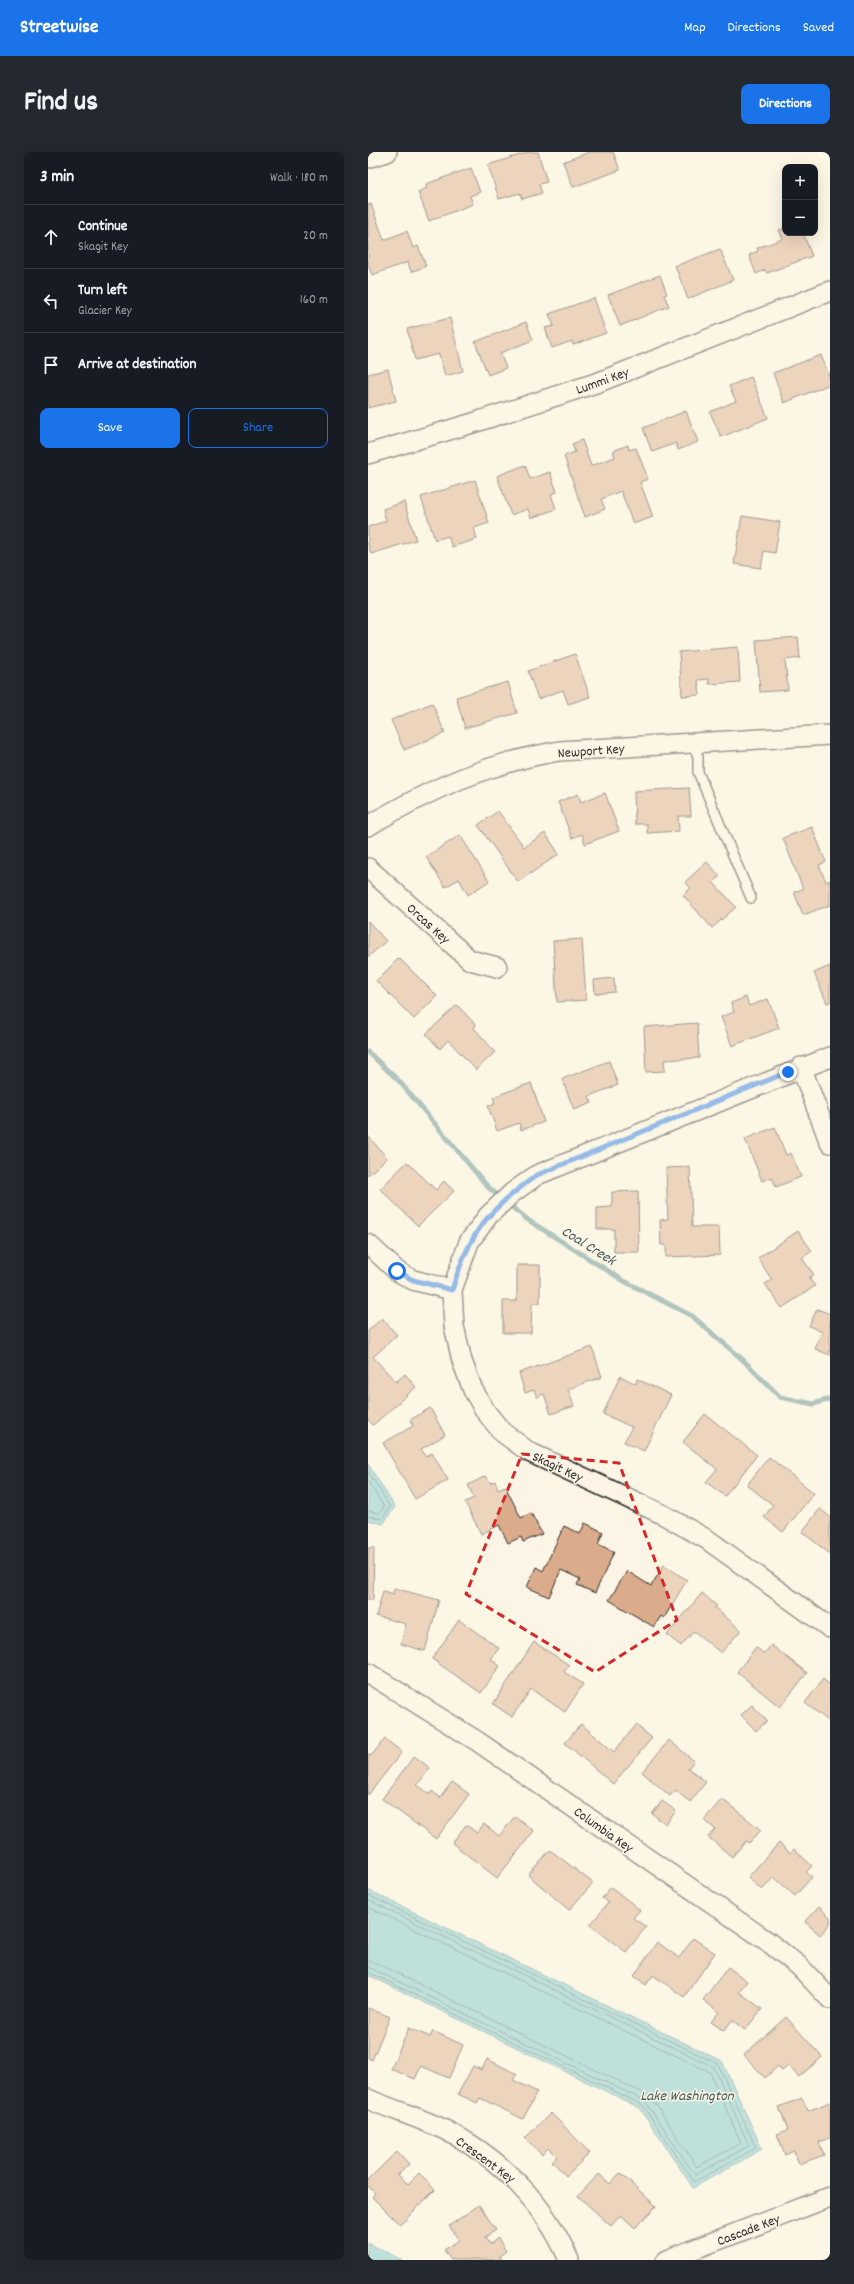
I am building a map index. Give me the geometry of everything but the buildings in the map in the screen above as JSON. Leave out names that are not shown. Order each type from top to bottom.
[{"type":"street","points":[[368,158],[387,152]]},
{"type":"street","name":"Lummi Key","points":[[368,454],[473,423],[598,382],[830,291]]},
{"type":"street","name":"Newport Key","points":[[368,826],[419,796],[461,777],[526,757],[559,751],[830,735]]},
{"type":"street","name":"Orcas Key","points":[[368,868],[470,960],[497,967]]},
{"type":"street","points":[[368,1244],[397,1271],[413,1280],[452,1290],[469,1242],[493,1210],[512,1193],[537,1175],[801,1067],[830,1057]]},
{"type":"street","points":[[801,1067],[830,1143]]},
{"type":"street","name":"Skagit Key","points":[[452,1290],[454,1326],[462,1361],[476,1395],[486,1412],[502,1432],[529,1452],[662,1514],[708,1540],[830,1628]]},
{"type":"street","name":"Columbia Key","points":[[368,1673],[477,1741],[766,1941],[798,1966],[830,1999]]},
{"type":"street","name":"Crescent Key","points":[[368,2099],[445,2130],[494,2162],[520,2185],[547,2218],[561,2241],[569,2260]]},
{"type":"street","name":"Cascade Key","points":[[666,2260],[830,2197]]},
{"type":"lane","points":[[693,742],[698,757],[698,772],[751,898]]},
{"type":"highlighted area","points":[[522,1454],[619,1463],[677,1620],[595,1672],[466,1594]]},
{"type":"water","points":[[368,1464],[395,1507],[383,1524],[368,1520]]},
{"type":"water","name":"Lake Washington","points":[[368,1890],[722,2061],[762,2149],[693,2188],[640,2108],[368,1975]]},
{"type":"water","points":[[368,2243],[402,2260],[368,2260]]},
{"type":"waterway","name":"Coal Creek","points":[[368,1052],[399,1081],[488,1187],[501,1198]]},
{"type":"waterway","name":"Coal Creek","points":[[507,1203],[528,1220],[624,1281],[692,1316],[742,1359],[780,1397],[813,1404],[830,1399]]},
{"type":"route","points":[[397,1271],[413,1280],[452,1290],[469,1242],[488,1216],[512,1193],[537,1175],[788,1072]]}]
